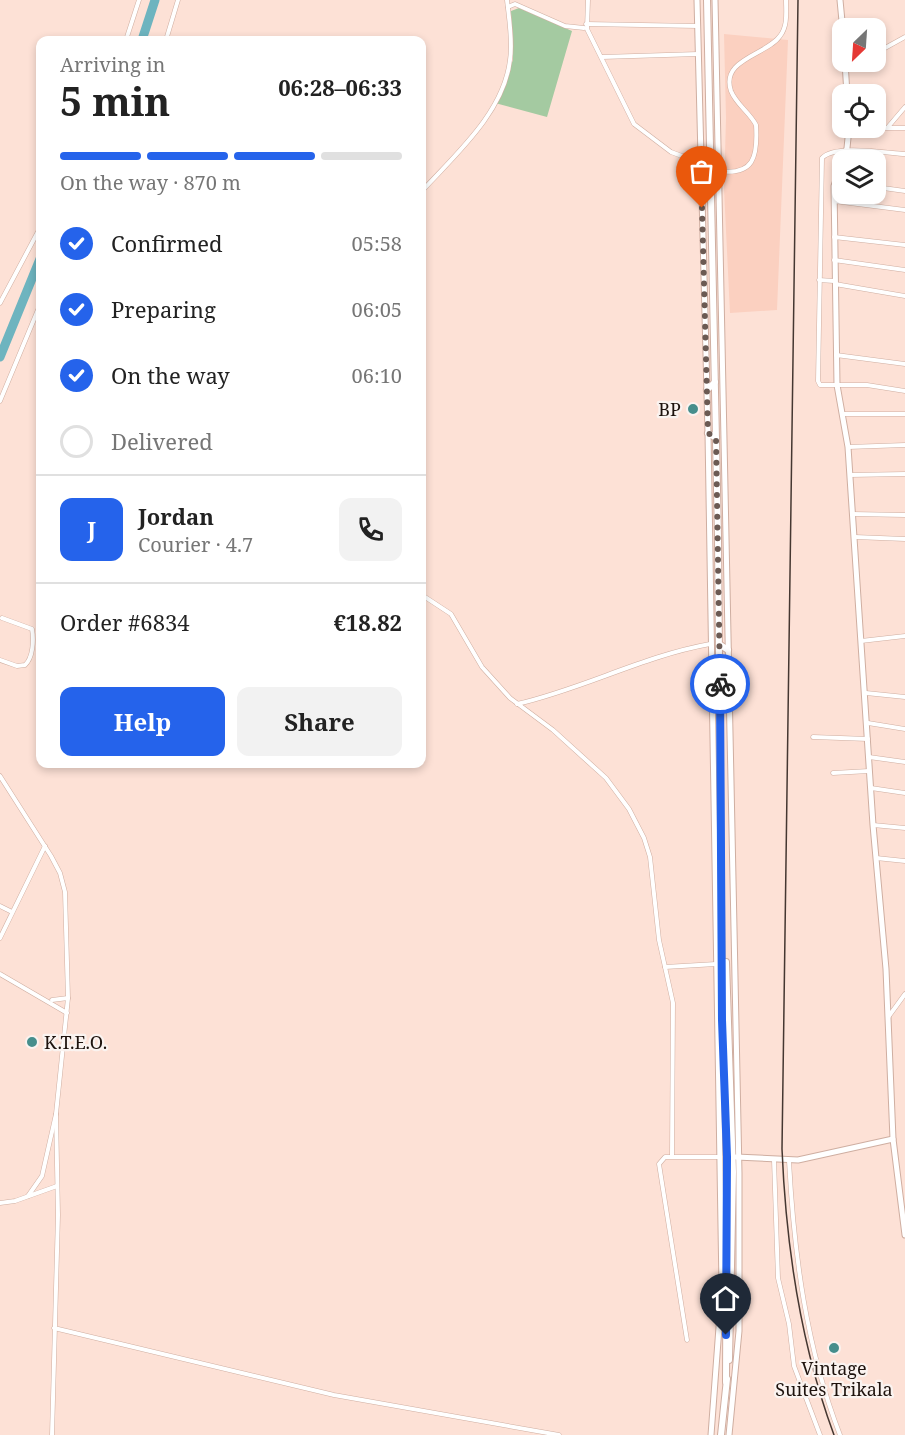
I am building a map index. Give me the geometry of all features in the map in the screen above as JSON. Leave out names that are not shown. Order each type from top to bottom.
[{"type":"main road","points":[[707,0],[723,928],[729,987],[732,1157],[732,1322],[721,1435]]},
{"type":"main road","points":[[707,390],[715,382]]},
{"type":"main road","points":[[708,433],[716,438]]},
{"type":"main road","points":[[719,644],[728,650]]},
{"type":"main road","points":[[720,702],[729,695]]},
{"type":"street","points":[[127,36],[139,0]]},
{"type":"street","points":[[167,36],[177,0]]},
{"type":"street","points":[[426,187],[476,131],[499,92],[510,59],[507,0],[565,26],[698,26]]},
{"type":"street","points":[[588,0],[585,26],[637,127],[671,152],[700,163]]},
{"type":"street","points":[[697,0],[708,433],[720,1157],[721,1310],[711,1435]]},
{"type":"street","points":[[715,0],[729,695],[732,1157],[739,1331],[729,1435]]},
{"type":"street","points":[[718,171],[736,173],[749,167],[753,160],[756,125],[732,93],[731,76],[738,64],[780,37],[785,26],[786,0]]},
{"type":"street","points":[[840,0],[842,18]]},
{"type":"street","points":[[507,7],[515,4]]},
{"type":"street","points":[[886,47],[905,37]]},
{"type":"street","points":[[602,57],[698,54]]},
{"type":"street","points":[[888,127],[905,107]]},
{"type":"street","points":[[888,127],[905,128]]},
{"type":"street","points":[[846,150],[848,138]]},
{"type":"street","points":[[832,153],[822,158],[818,383],[867,385],[905,391]]},
{"type":"street","points":[[886,153],[905,154]]},
{"type":"street","points":[[886,188],[905,191]]},
{"type":"street","points":[[834,204],[837,385],[848,447],[873,825],[889,1016],[893,1139],[905,1235]]},
{"type":"street","points":[[858,204],[905,210]]},
{"type":"street","points":[[0,303],[36,236]]},
{"type":"street","points":[[834,237],[905,245]]},
{"type":"street","points":[[834,260],[905,270]]},
{"type":"street","points":[[819,280],[905,296]]},
{"type":"street","points":[[0,401],[36,315]]},
{"type":"street","points":[[836,355],[905,364]]},
{"type":"street","points":[[843,414],[905,414]]},
{"type":"street","points":[[848,447],[905,445]]},
{"type":"street","points":[[850,475],[905,474]]},
{"type":"street","points":[[853,514],[905,515]]},
{"type":"street","points":[[855,537],[905,539]]},
{"type":"street","points":[[426,598],[451,614],[485,671],[516,704],[553,729],[606,778],[629,810],[648,849],[664,967],[671,991],[674,1027],[672,1156]]},
{"type":"street","points":[[0,660],[16,666],[25,665],[30,659],[33,636],[32,629],[27,626],[2,618]]},
{"type":"street","points":[[861,641],[905,636]]},
{"type":"street","points":[[516,704],[564,692],[643,662],[710,644]]},
{"type":"street","points":[[866,693],[905,697]]},
{"type":"street","points":[[868,723],[905,729]]},
{"type":"street","points":[[813,737],[868,740]]},
{"type":"street","points":[[869,757],[905,762]]},
{"type":"street","points":[[833,773],[870,771]]},
{"type":"street","points":[[0,776],[57,866],[64,886],[68,998],[56,1114],[57,1186],[52,1435]]},
{"type":"street","points":[[871,788],[905,794]]},
{"type":"street","points":[[873,825],[905,828]]},
{"type":"street","points":[[0,938],[45,846]]},
{"type":"street","points":[[876,858],[905,861]]},
{"type":"street","points":[[0,906],[12,912]]},
{"type":"street","points":[[664,967],[716,964]]},
{"type":"street","points":[[0,974],[67,1013]]},
{"type":"street","points":[[889,1016],[905,994]]},
{"type":"street","points":[[48,1000],[58,1002],[68,998]]},
{"type":"street","points":[[28,1196],[42,1176],[56,1114]]},
{"type":"street","points":[[687,1340],[659,1171],[662,1159],[672,1156],[789,1161],[893,1139]]},
{"type":"street","points":[[774,1160],[778,1278],[789,1324],[794,1366],[820,1435]]},
{"type":"street","points":[[789,1161],[798,1270],[809,1327],[840,1435]]},
{"type":"street","points":[[0,1203],[57,1186]]},
{"type":"street","points":[[54,1328],[334,1395],[559,1435]]},
{"type":"shaded area","points":[[724,34],[788,40],[777,310],[730,313],[724,189],[726,118]]},
{"type":"green space","points":[[519,8],[572,31],[547,117],[495,103],[513,60],[511,11]]},
{"type":"waterway","points":[[143,36],[155,0]]},
{"type":"waterway","points":[[0,357],[36,269]]},
{"type":"railway","points":[[798,0],[782,1149],[787,1222],[797,1294],[812,1365],[834,1435]]},
{"type":"way so far","points":[[702,208],[708,433],[716,438],[720,684]]},
{"type":"place","name":"BP","points":[[693,409]]},
{"type":"place","name":"Κ.Τ.Ε.Ο.","points":[[32,1042]]},
{"type":"place","name":"Vintage Suites Trikala","points":[[834,1348]]},
{"type":"route","points":[[720,684],[722,1020],[727,1157],[726,1335]]}]
